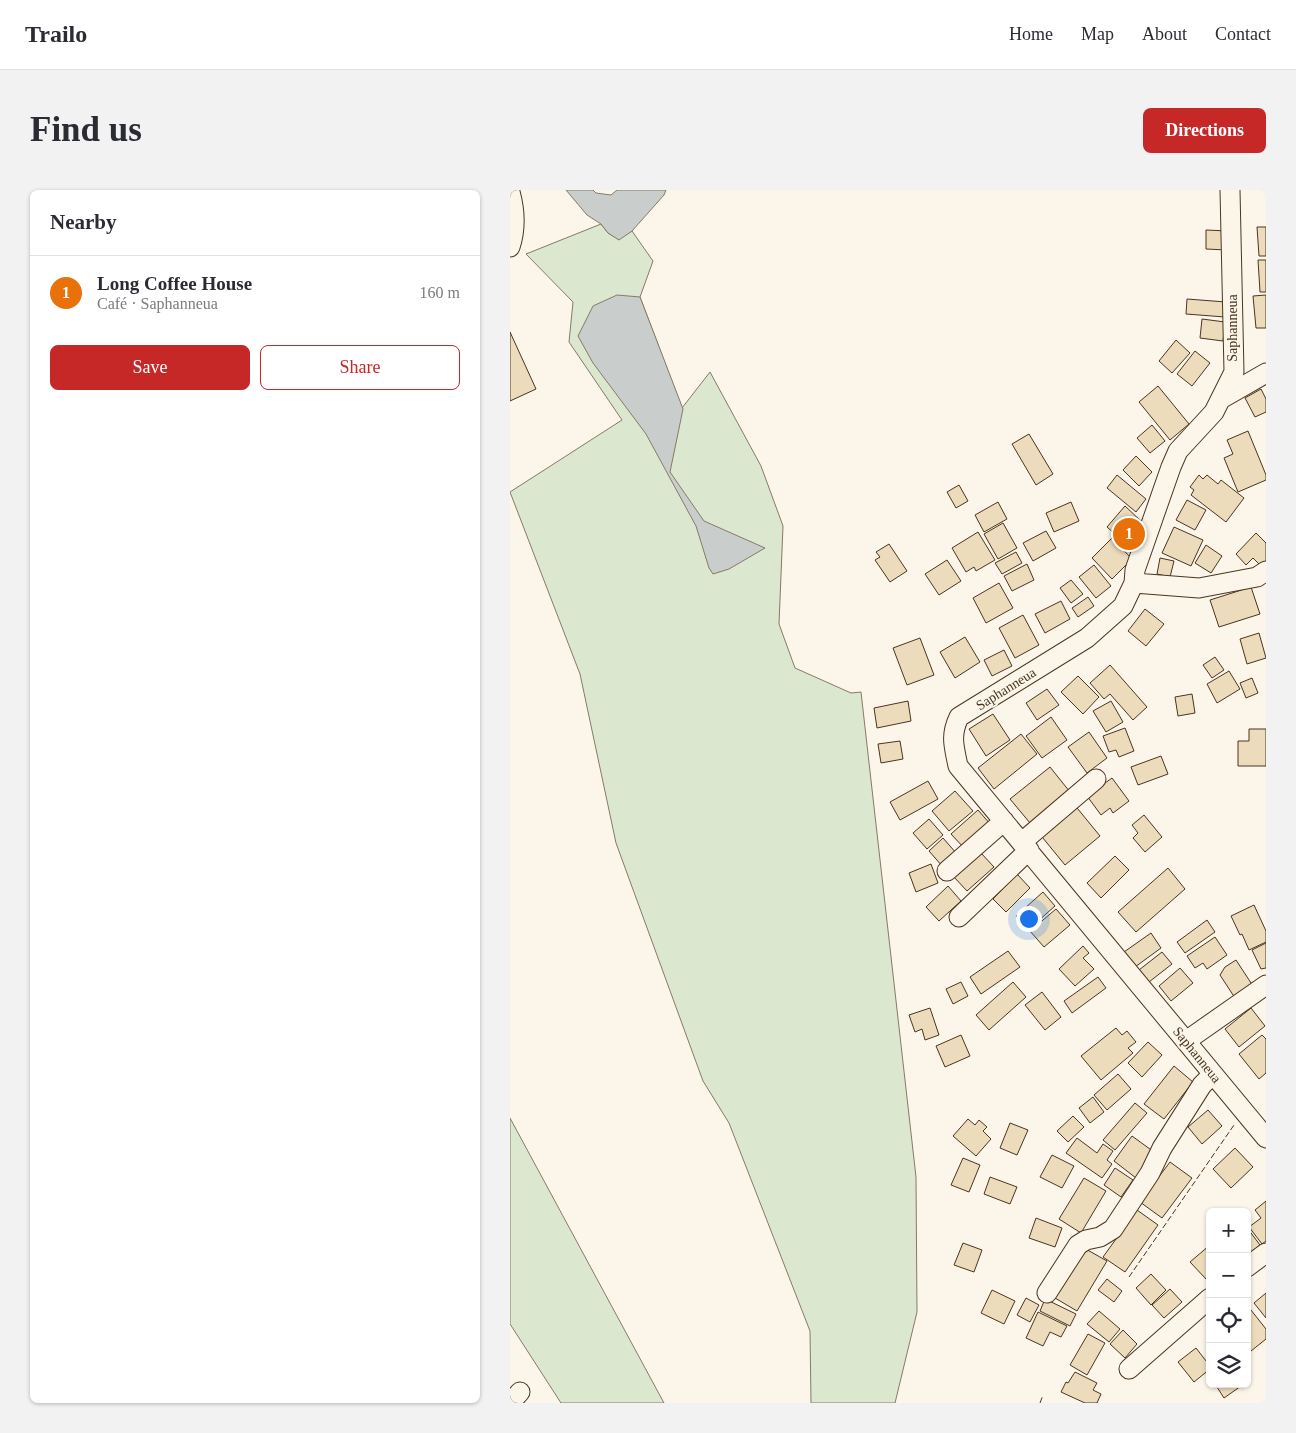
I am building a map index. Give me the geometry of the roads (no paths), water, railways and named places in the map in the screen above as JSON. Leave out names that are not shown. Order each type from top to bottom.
[{"type":"street","name":"Saphanneua","points":[[1230,190],[1234,372],[1214,412],[1178,451],[1135,570],[1134,583],[1124,606],[1088,638],[960,717],[953,729],[958,766],[1266,1138]]},
{"type":"street","points":[[510,192],[514,205],[514,226],[510,247]]},
{"type":"street","points":[[1221,398],[1266,373]]},
{"type":"street","points":[[1134,583],[1199,588],[1257,577],[1266,571]]},
{"type":"street","points":[[959,917],[1025,846],[1096,779]]},
{"type":"street","points":[[947,871],[1004,821]]},
{"type":"street","points":[[1186,1041],[1266,985]]},
{"type":"street","points":[[1047,1293],[1078,1245],[1086,1240],[1100,1237],[1113,1229],[1150,1173],[1162,1148],[1202,1085],[1213,1074]]},
{"type":"street","points":[[1251,1265],[1266,1253]]},
{"type":"street","points":[[1129,1369],[1206,1302]]},
{"type":"place","name":"Long Coffee House","points":[[1129,534]]}]
